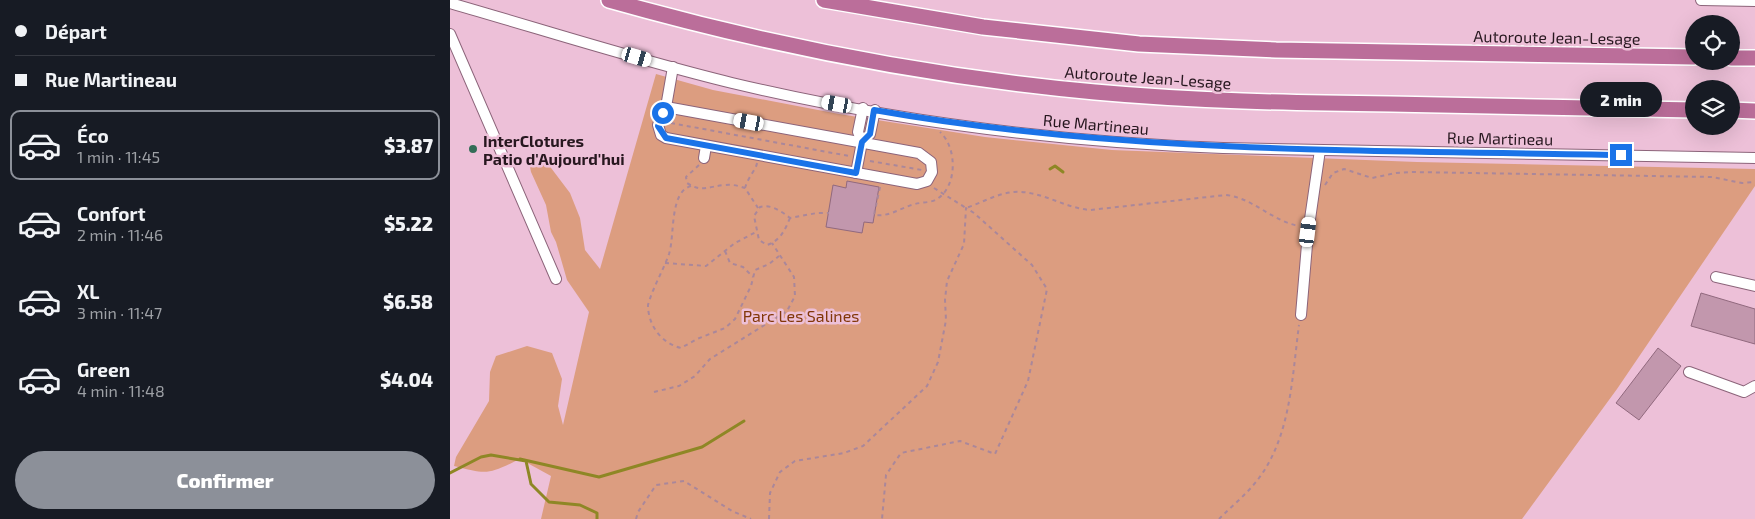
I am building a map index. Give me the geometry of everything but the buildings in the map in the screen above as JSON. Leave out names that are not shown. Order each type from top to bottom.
[{"type":"highway","name":"Autoroute Jean-Lesage","points":[[609,0],[713,28],[807,50],[931,72],[1066,89],[1260,102],[1685,110]]},
{"type":"highway","name":"Autoroute Jean-Lesage","points":[[824,0],[983,28],[1148,44],[1269,50],[1685,57]]},
{"type":"highway","points":[[1740,58],[1755,58]]},
{"type":"highway","points":[[1740,110],[1755,111]]},
{"type":"street","points":[[1701,0],[1755,1]]},
{"type":"street","name":"Rue Martineau","points":[[450,3],[673,67],[751,87],[971,126],[1102,140],[1181,146],[1755,158]]},
{"type":"street","points":[[450,34],[556,279]]},
{"type":"street","points":[[666,107],[923,154],[931,162],[932,172],[927,181],[921,184],[662,137],[658,123],[666,107],[673,67]]},
{"type":"street","points":[[856,173],[862,142],[858,132],[862,108]]},
{"type":"street","points":[[862,142],[870,134],[874,110]]},
{"type":"street","points":[[704,158],[706,146]]},
{"type":"street","points":[[1301,315],[1308,232],[1320,150]]},
{"type":"street","points":[[1716,277],[1755,286]]},
{"type":"street","points":[[1689,372],[1744,392],[1755,386]]},
{"type":"path","points":[[671,123],[849,156]]},
{"type":"path","points":[[882,187],[879,187],[874,215],[887,216],[914,204],[933,200],[942,194],[950,180],[953,164],[947,142],[942,134],[936,131]]},
{"type":"path","points":[[704,158],[688,175],[687,183],[691,186],[700,190],[726,185],[745,188]]},
{"type":"path","points":[[870,160],[927,171]]},
{"type":"path","points":[[756,168],[750,173],[745,188],[747,194],[758,208]]},
{"type":"path","points":[[1321,192],[1333,173],[1344,169],[1375,178],[1396,173],[1412,172],[1712,177],[1745,184],[1755,182]]},
{"type":"path","points":[[882,519],[886,475],[901,453],[960,441],[995,454],[1028,381],[1046,289],[1032,264],[974,213],[942,194],[931,185]]},
{"type":"path","points":[[691,186],[682,191],[676,203],[670,252],[651,296],[648,314],[652,325],[664,341],[681,348],[731,323],[752,286],[755,270],[769,264],[779,256]]},
{"type":"path","points":[[966,208],[1012,192],[1031,194],[1069,206],[1090,210],[1226,195],[1249,202],[1288,224],[1304,227]]},
{"type":"path","points":[[790,218],[784,232],[772,243],[767,244],[759,240],[754,216],[758,208],[766,205],[790,218],[828,213]]},
{"type":"path","points":[[769,519],[770,493],[780,472],[795,461],[844,453],[864,446],[927,386],[938,362],[943,337],[948,281],[964,244],[966,208]]},
{"type":"path","points":[[665,263],[706,266],[740,240],[756,232]]},
{"type":"path","points":[[654,392],[679,386],[695,376],[710,359],[787,311],[795,296],[794,277],[772,243]]},
{"type":"path","points":[[725,251],[730,263],[743,267],[753,277]]},
{"type":"path","points":[[1219,519],[1258,479],[1275,452],[1286,418],[1301,315]]},
{"type":"path","points":[[636,519],[638,512],[656,485],[684,481],[732,511],[751,519]]},
{"type":"green space","name":"Parc Les Salines","points":[[656,74],[713,90],[839,114],[985,137],[1112,150],[1417,162],[1755,169],[1755,186],[1617,389],[1522,519],[541,519],[551,476],[520,459],[488,472],[454,466],[456,457],[489,401],[490,372],[496,356],[527,346],[552,353],[562,379],[558,406],[563,425],[589,312],[567,280],[556,242],[551,232],[546,205],[531,172],[528,157],[542,156],[570,193],[580,218],[585,250],[600,269]]},
{"type":"waterway","points":[[1050,169],[1055,166],[1063,172]]},
{"type":"waterway","points":[[520,459],[599,477],[702,447],[744,421]]},
{"type":"waterway","points":[[450,473],[481,457],[491,455],[526,461],[531,484],[549,502],[580,505],[597,513],[597,519]]},
{"type":"place","name":"InterClotures Patio d'Aujourd'hui","points":[[473,149]]},
{"type":"route","points":[[663,113],[659,119],[658,126],[663,137],[666,138],[856,173],[862,142],[870,134],[874,110],[1015,131],[1094,140],[1167,145],[1267,149],[1621,155]]}]
